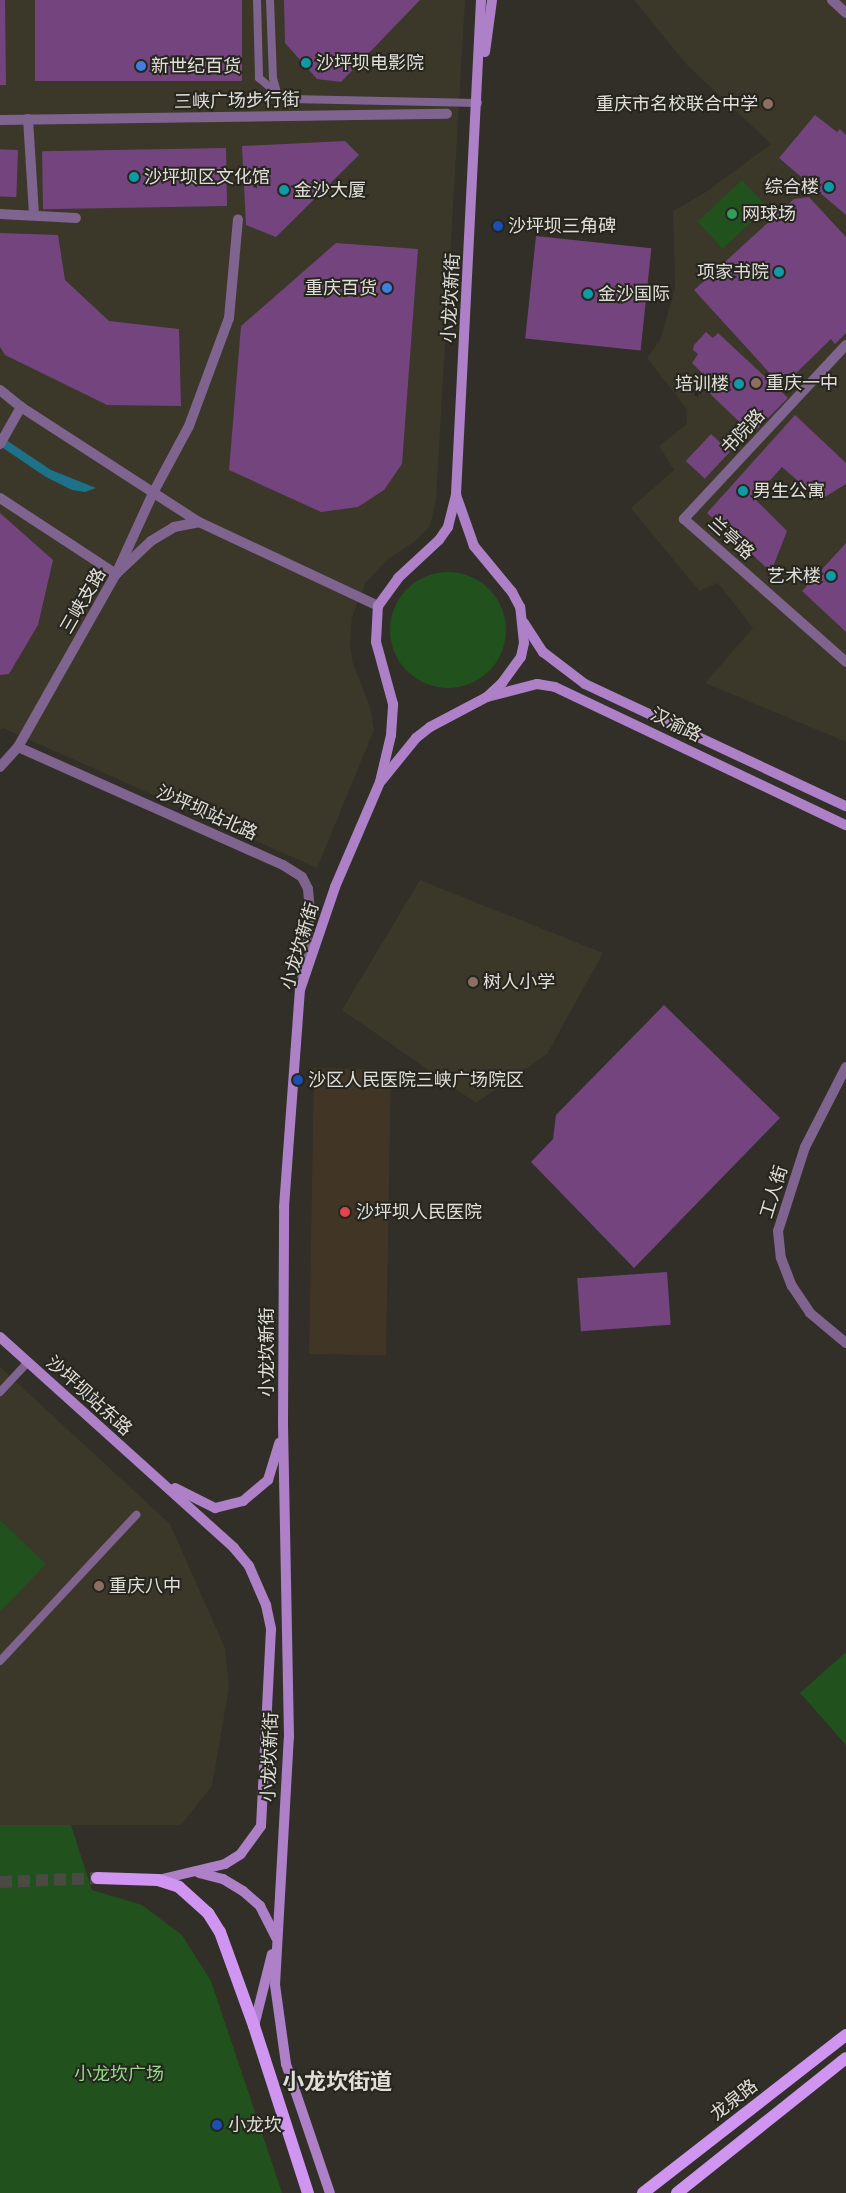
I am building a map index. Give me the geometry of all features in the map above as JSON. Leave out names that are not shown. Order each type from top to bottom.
[{"type":"main road","name":"小龙坎新街","points":[[276,1937],[289,1737],[282,1423],[284,1207],[300,990],[335,887],[380,782],[391,735],[393,704],[376,642],[378,606],[398,578],[439,540],[448,527],[456,494],[478,103],[481,0]]},
{"type":"main road","name":"小龙坎新街","points":[[478,103],[492,0]]},
{"type":"main road","name":"小龙坎新街","points":[[380,782],[423,732],[487,697],[502,683],[521,657],[524,623],[512,592],[474,546],[456,494]]},
{"type":"main road","name":"汉渝路","points":[[524,623],[543,652],[585,684],[846,806]]},
{"type":"main road","name":"汉渝路","points":[[487,697],[529,685],[555,687],[846,825]]},
{"type":"main road","name":"沙坪坝站东路","points":[[0,1337],[157,1478]]},
{"type":"main road","points":[[157,1478],[198,1502],[215,1508],[243,1501],[268,1480],[274,1466],[282,1423]]},
{"type":"main road","name":"小龙坎新街","points":[[157,1478],[234,1548],[248,1566],[264,1598],[271,1629],[261,1826],[241,1854],[225,1864],[158,1880]]},
{"type":"main road","points":[[196,1872],[223,1880],[242,1891],[260,1906],[276,1937],[277,2014],[286,2064],[330,2193]]},
{"type":"main road","points":[[98,1878],[158,1880],[179,1887],[194,1898],[220,1932],[254,2026],[308,2193]]},
{"type":"main road","points":[[254,2026],[276,1937]]},
{"type":"main road","name":"龙泉路","points":[[643,2193],[846,2035]]},
{"type":"main road","name":"龙泉路","points":[[677,2193],[846,2058]]},
{"type":"street","points":[[832,0],[846,13]]},
{"type":"street","name":"三峡广场步行街","points":[[0,120],[447,114]]},
{"type":"street","points":[[28,119],[34,215]]},
{"type":"street","points":[[0,214],[76,218]]},
{"type":"street","points":[[0,498],[116,574],[153,493],[189,426],[229,318],[238,219]]},
{"type":"street","name":"书院路","points":[[684,519],[846,345]]},
{"type":"street","points":[[0,390],[22,408],[199,522],[378,606]]},
{"type":"street","points":[[0,444],[22,408]]},
{"type":"street","name":"兰亭路","points":[[684,519],[846,662]]},
{"type":"street","name":"三峡支路","points":[[18,747],[116,574],[158,536],[174,526],[199,522]]},
{"type":"street","points":[[0,766],[18,747]]},
{"type":"street","name":"沙坪坝站北路","points":[[18,747],[284,865],[302,877],[308,889],[310,911],[300,990]]},
{"type":"street","name":"工人街","points":[[846,1067],[804,1147],[778,1231],[781,1258],[792,1286],[810,1313],[846,1344]]},
{"type":"lane","points":[[257,0],[259,78],[277,93],[290,99],[478,103]]},
{"type":"lane","points":[[270,0],[273,78],[277,93]]},
{"type":"lane","points":[[0,1392],[27,1363]]},
{"type":"lane","points":[[0,1661],[136,1515]]},
{"type":"shaded area","points":[[0,0],[465,0],[436,500],[430,526],[414,542],[388,559],[366,582],[352,617],[350,644],[353,664],[370,706],[374,730],[317,868],[3,728],[0,730]]},
{"type":"shaded area","name":"重庆一中","points":[[634,0],[846,0],[846,742],[705,683],[753,628],[718,583],[699,591],[631,508],[674,470],[659,446],[687,424],[686,408],[647,358],[660,340],[675,289],[673,211],[706,192],[771,144],[687,65]]},
{"type":"shaded area","name":"树人小学","points":[[420,880],[603,953],[547,1054],[476,1103],[342,1010]]},
{"type":"shaded area","name":"沙坪坝人民医院","points":[[314,1068],[391,1069],[386,1355],[309,1354]]},
{"type":"shaded area","name":"重庆八中","points":[[0,1367],[170,1524],[225,1648],[229,1688],[212,1786],[181,1825],[0,1825]]},
{"type":"green space","name":"网球场","points":[[742,180],[767,207],[723,249],[697,222]]},
{"type":"green space","points":[[448,572],[470,576],[489,589],[502,608],[506,630],[502,652],[489,671],[470,684],[448,688],[426,684],[407,671],[394,652],[390,630],[394,608],[407,589],[426,576]]},
{"type":"green space","points":[[0,1520],[46,1564],[0,1612]]},
{"type":"green space","points":[[846,1652],[846,1745],[800,1693]]},
{"type":"green space","name":"小龙坎广场","points":[[0,1825],[71,1825],[92,1890],[142,1905],[182,1935],[211,1981],[282,2193],[0,2193]]},
{"type":"water","points":[[0,436],[51,470],[96,488],[85,492],[72,490],[46,477],[0,446]]},
{"type":"building","points":[[0,0],[5,0],[6,85],[0,85]]},
{"type":"building","points":[[35,0],[242,0],[242,81],[35,81]]},
{"type":"building","points":[[284,0],[420,0],[341,82],[317,79],[285,43]]},
{"type":"building","name":"综合楼","points":[[815,115],[837,132],[840,129],[846,135],[846,215],[779,158]]},
{"type":"building","name":"金沙大厦","points":[[345,141],[359,155],[276,237],[246,225],[242,146]]},
{"type":"building","name":"沙坪坝区文化馆","points":[[226,148],[227,206],[43,209],[42,151]]},
{"type":"building","points":[[0,149],[18,150],[16,197],[0,196]]},
{"type":"building","name":"项家书院","points":[[809,197],[846,237],[846,333],[835,344],[831,339],[788,381],[776,380],[694,290],[794,199]]},
{"type":"building","points":[[0,233],[58,235],[65,280],[109,321],[179,329],[181,406],[107,405],[5,355],[0,347]]},
{"type":"building","name":"金沙国际","points":[[536,236],[651,248],[641,351],[525,338]]},
{"type":"building","points":[[336,243],[418,249],[402,464],[384,490],[358,507],[321,512],[229,470],[241,326]]},
{"type":"building","name":"培训楼","points":[[706,332],[713,338],[718,333],[788,398],[752,434],[703,387],[709,380],[692,363],[698,354],[693,350],[694,345]]},
{"type":"building","name":"男生公寓","points":[[795,415],[846,463],[846,484],[820,500],[782,467],[754,498],[787,531],[771,572],[707,513]]},
{"type":"building","points":[[711,434],[730,452],[705,479],[686,461]]},
{"type":"building","points":[[0,513],[53,560],[38,625],[9,674],[0,675]]},
{"type":"building","name":"艺术楼","points":[[846,543],[846,632],[802,591]]},
{"type":"building","points":[[664,1005],[780,1118],[634,1268],[531,1162],[553,1139],[556,1115]]},
{"type":"building","points":[[667,1272],[671,1325],[581,1331],[577,1278]]},
{"type":"tunnel","points":[[0,1882],[97,1878]]},
{"type":"place","name":"沙坪坝电影院","points":[[306,63]]},
{"type":"place","name":"新世纪百货","points":[[141,66]]},
{"type":"place","name":"重庆市名校联合中学","points":[[768,104]]},
{"type":"place","name":"沙坪坝区文化馆","points":[[134,177]]},
{"type":"place","name":"综合楼","points":[[829,187]]},
{"type":"place","name":"金沙大厦","points":[[284,190]]},
{"type":"place","name":"网球场","points":[[732,214]]},
{"type":"place","name":"沙坪坝三角碑","points":[[498,226]]},
{"type":"place","name":"项家书院","points":[[779,272]]},
{"type":"place","name":"重庆百货","points":[[387,288]]},
{"type":"place","name":"金沙国际","points":[[588,294]]},
{"type":"place","name":"重庆一中","points":[[756,383]]},
{"type":"place","name":"培训楼","points":[[739,384]]},
{"type":"place","name":"男生公寓","points":[[743,491]]},
{"type":"place","name":"艺术楼","points":[[831,576]]},
{"type":"place","name":"树人小学","points":[[473,982]]},
{"type":"place","name":"沙区人民医院三峡广场院区","points":[[298,1080]]},
{"type":"place","name":"沙坪坝人民医院","points":[[345,1212]]},
{"type":"place","name":"重庆八中","points":[[99,1586]]},
{"type":"place","name":"小龙坎","points":[[217,2125]]},
{"type":"district","name":"小龙坎街道","points":[[337,2082]]}]
